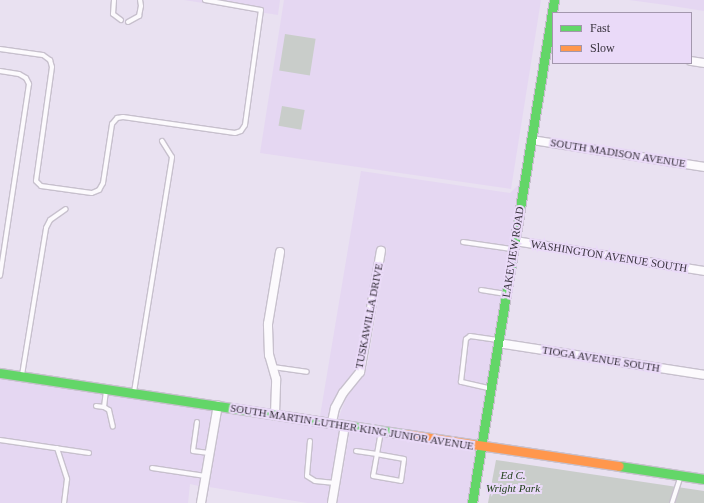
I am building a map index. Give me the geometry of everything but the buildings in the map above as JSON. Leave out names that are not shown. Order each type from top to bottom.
[{"type":"street","name":"LAKEVIEW ROAD","points":[[553,12],[554,0]]},
{"type":"street","name":"LAKEVIEW ROAD","points":[[472,503],[552,25]]},
{"type":"street","points":[[692,61],[704,63]]},
{"type":"street","name":"SOUTH MADISON AVENUE","points":[[532,140],[704,167]]},
{"type":"street","name":"WASHINGTON AVENUE SOUTH","points":[[514,245],[704,271]]},
{"type":"street","name":"TUSKAWILLA DRIVE","points":[[332,422],[335,408],[343,393],[360,372],[381,251]]},
{"type":"street","points":[[275,414],[277,396],[273,367],[269,355],[268,324],[280,252]]},
{"type":"street","name":"TIOGA AVENUE SOUTH","points":[[498,342],[704,375]]},
{"type":"street","name":"SOUTH MARTIN LUTHER KING JUNIOR AVENUE","points":[[0,372],[345,424],[482,448],[704,479]]},
{"type":"street","points":[[201,503],[218,405]]},
{"type":"street","points":[[332,503],[345,424]]},
{"type":"lane","points":[[114,0],[113,14],[121,20]]},
{"type":"lane","points":[[128,22],[139,16],[141,6],[140,0]]},
{"type":"lane","points":[[0,49],[43,55],[50,60],[52,67],[36,181],[41,186],[92,193],[99,190],[103,183],[112,124],[117,118],[123,117],[236,133],[245,125],[261,10],[205,0]]},
{"type":"lane","points":[[0,71],[19,74],[26,78],[29,84],[0,276]]},
{"type":"lane","points":[[134,392],[172,157],[162,142]]},
{"type":"lane","points":[[22,375],[46,228],[50,220],[66,209]]},
{"type":"lane","points":[[463,242],[514,245]]},
{"type":"lane","points":[[481,290],[506,294]]},
{"type":"lane","points":[[491,389],[465,385],[460,379],[466,340],[470,336],[498,342]]},
{"type":"lane","points":[[273,367],[307,372]]},
{"type":"lane","points":[[104,407],[106,388]]},
{"type":"lane","points":[[96,406],[104,407],[109,410],[113,427]]},
{"type":"lane","points":[[197,422],[192,451],[210,453]]},
{"type":"lane","points":[[356,451],[377,454],[404,458],[401,481],[373,476],[377,454],[381,430]]},
{"type":"lane","points":[[0,440],[89,453]]},
{"type":"lane","points":[[310,441],[307,476],[315,481],[335,483]]},
{"type":"lane","points":[[57,448],[68,479],[64,503]]},
{"type":"lane","points":[[152,468],[206,476]]},
{"type":"lane","points":[[672,503],[681,476]]},
{"type":"shaded area","points":[[184,0],[280,0],[278,15]]},
{"type":"shaded area","points":[[284,0],[541,0],[511,189],[260,153]]},
{"type":"shaded area","points":[[629,0],[704,0],[704,11],[666,5]]},
{"type":"shaded area","points":[[361,171],[510,193],[519,184],[478,442],[338,419],[347,396],[365,373],[368,362],[387,248],[377,246],[355,370],[339,391],[328,417],[320,416]]},
{"type":"shaded area","points":[[0,377],[212,409],[199,486],[190,484],[188,503],[0,503]]},
{"type":"shaded area","points":[[222,410],[340,428],[327,503],[307,503],[209,487]]},
{"type":"shaded area","points":[[350,430],[476,451],[467,503],[337,503]]},
{"type":"green space","points":[[285,34],[316,39],[310,75],[279,71]]},
{"type":"green space","points":[[282,106],[305,110],[301,130],[279,126]]},
{"type":"green space","name":"Ed C. Wright Park","points":[[496,460],[704,491],[704,503],[488,503]]},
{"type":"traffic: fast","points":[[552,12],[554,0]]},
{"type":"traffic: fast","points":[[472,503],[552,12]]},
{"type":"traffic: fast","points":[[0,373],[405,434]]},
{"type":"traffic: fast","points":[[619,466],[704,479]]},
{"type":"traffic: slow","points":[[405,434],[619,466]]}]
